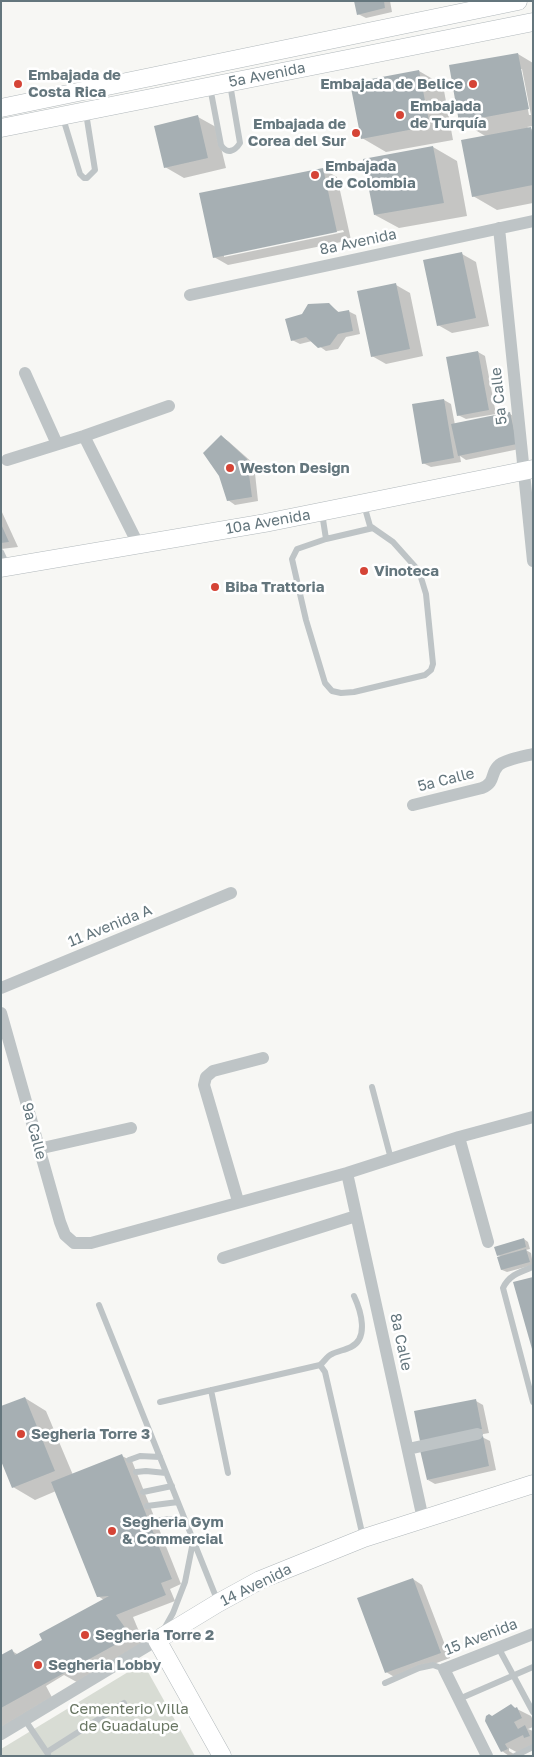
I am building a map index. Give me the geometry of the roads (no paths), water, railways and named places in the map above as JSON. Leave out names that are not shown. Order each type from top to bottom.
[{"type":"street","name":"5a Avenida","points":[[1,108],[459,7],[518,1]]},
{"type":"street","name":"5a Avenida","points":[[1,128],[533,22]]},
{"type":"street","name":"8a Avenida","points":[[190,294],[533,222]]},
{"type":"street","name":"5a Calle","points":[[499,228],[528,470],[533,561]]},
{"type":"street","points":[[25,373],[57,444]]},
{"type":"street","points":[[8,460],[84,436],[168,406]]},
{"type":"street","points":[[84,436],[138,544]]},
{"type":"street","name":"10a Avenida","points":[[3,567],[322,511],[528,470]]},
{"type":"street","name":"5a Calle","points":[[414,805],[482,788],[492,780],[497,766],[533,754]]},
{"type":"street","name":"11 Avenida A","points":[[1,988],[231,893]]},
{"type":"street","name":"9a Calle","points":[[1,1014],[7,1050],[60,1222],[65,1235],[74,1243],[91,1242],[238,1201]]},
{"type":"street","points":[[263,1058],[213,1071],[206,1077],[204,1085],[238,1201],[347,1173],[459,1136],[533,1117]]},
{"type":"street","points":[[38,1148],[131,1128]]},
{"type":"street","points":[[459,1136],[488,1242]]},
{"type":"street","name":"8a Calle","points":[[347,1173],[423,1519]]},
{"type":"street","points":[[224,1258],[356,1216]]},
{"type":"street","points":[[408,1449],[477,1434]]},
{"type":"street","name":"14 Avenida","points":[[1,1734],[218,1603],[260,1580],[364,1538],[533,1484]]},
{"type":"street","name":"15 Avenida","points":[[444,1669],[533,1634]]},
{"type":"street","points":[[157,1640],[222,1756]]},
{"type":"street","points":[[444,1669],[488,1756]]},
{"type":"lane","points":[[210,87],[221,145],[224,150],[233,151],[240,142],[230,83]]},
{"type":"lane","points":[[63,116],[80,174],[87,178],[96,170],[86,112]]},
{"type":"lane","points":[[363,503],[368,523],[393,542],[419,571],[426,594],[432,658],[431,670],[425,675],[348,692],[332,691],[325,683],[306,620],[292,559],[297,549],[326,539],[373,528]]},
{"type":"lane","points":[[322,511],[326,539]]},
{"type":"lane","points":[[372,1087],[391,1159]]},
{"type":"lane","points":[[533,1267],[513,1275],[507,1280],[503,1288],[533,1402]]},
{"type":"lane","points":[[160,1402],[320,1365],[330,1354],[352,1347],[359,1341],[362,1332],[360,1310],[354,1296]]},
{"type":"lane","points":[[99,1305],[218,1603]]},
{"type":"lane","points":[[320,1365],[325,1372],[364,1538]]},
{"type":"lane","points":[[211,1390],[228,1472]]},
{"type":"lane","points":[[129,1460],[140,1456],[160,1457]]},
{"type":"lane","points":[[136,1472],[166,1473]]},
{"type":"lane","points":[[143,1492],[172,1486]]},
{"type":"lane","points":[[147,1506],[178,1502]]},
{"type":"lane","points":[[152,1521],[170,1519],[186,1523]]},
{"type":"lane","points":[[157,1640],[172,1613],[185,1582],[193,1541]]},
{"type":"lane","points":[[498,1647],[533,1712]]},
{"type":"lane","name":"15 Avenida","points":[[385,1682],[433,1665],[444,1669]]},
{"type":"lane","points":[[459,1699],[533,1667]]},
{"type":"lane","points":[[25,1720],[48,1754],[124,1703]]},
{"type":"lane","points":[[515,1756],[533,1747]]},
{"type":"place","name":"Embajada de Costa Rica","points":[[18,84]]},
{"type":"place","name":"Embajada de Belice","points":[[473,84]]},
{"type":"place","name":"Embajada de Turquía","points":[[400,115]]},
{"type":"place","name":"Embajada de Corea del Sur","points":[[356,133]]},
{"type":"place","name":"Embajada de Colombia","points":[[315,175]]},
{"type":"place","name":"Weston Design","points":[[230,468]]},
{"type":"place","name":"Vinoteca","points":[[364,571]]},
{"type":"place","name":"Biba Trattoria","points":[[215,587]]},
{"type":"place","name":"Segheria Torre 3","points":[[21,1434]]},
{"type":"place","name":"Segheria Gym & Commercial","points":[[112,1531]]},
{"type":"place","name":"Segheria Torre 2","points":[[85,1635]]},
{"type":"place","name":"Segheria Lobby","points":[[38,1665]]},
{"type":"park label","name":"Cementerio Villa de Guadalupe","points":[[129,1718]]}]
